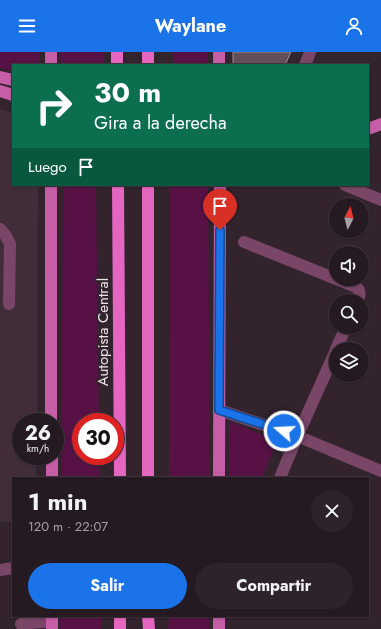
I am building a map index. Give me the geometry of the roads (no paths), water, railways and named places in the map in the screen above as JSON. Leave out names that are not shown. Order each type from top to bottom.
[{"type":"highway","points":[[117,52],[117,64]]},
{"type":"highway","points":[[148,52],[148,64]]},
{"type":"highway","name":"Autopista Central","points":[[118,186],[120,477]]},
{"type":"highway","points":[[148,186],[148,477]]},
{"type":"highway","points":[[120,617],[120,629]]},
{"type":"highway","points":[[148,617],[149,629]]},
{"type":"main road","points":[[51,52],[51,64]]},
{"type":"main road","points":[[219,52],[219,64]]},
{"type":"main road","points":[[0,77],[12,80]]},
{"type":"main road","points":[[0,92],[12,96]]},
{"type":"main road","points":[[369,129],[381,124]]},
{"type":"main road","points":[[51,186],[52,413]]},
{"type":"main road","points":[[219,477],[220,186]]},
{"type":"main road","points":[[52,465],[52,477]]},
{"type":"main road","points":[[219,617],[219,629]]},
{"type":"street","points":[[305,64],[310,52]]},
{"type":"street","points":[[347,186],[381,200]]},
{"type":"street","points":[[0,229],[10,244],[9,304]]},
{"type":"street","points":[[244,242],[356,287],[360,294]]},
{"type":"street","points":[[280,477],[329,365]]},
{"type":"street","points":[[219,410],[297,436],[381,471]]},
{"type":"street","points":[[0,570],[12,568]]},
{"type":"street","points":[[22,624],[52,622]]}]
